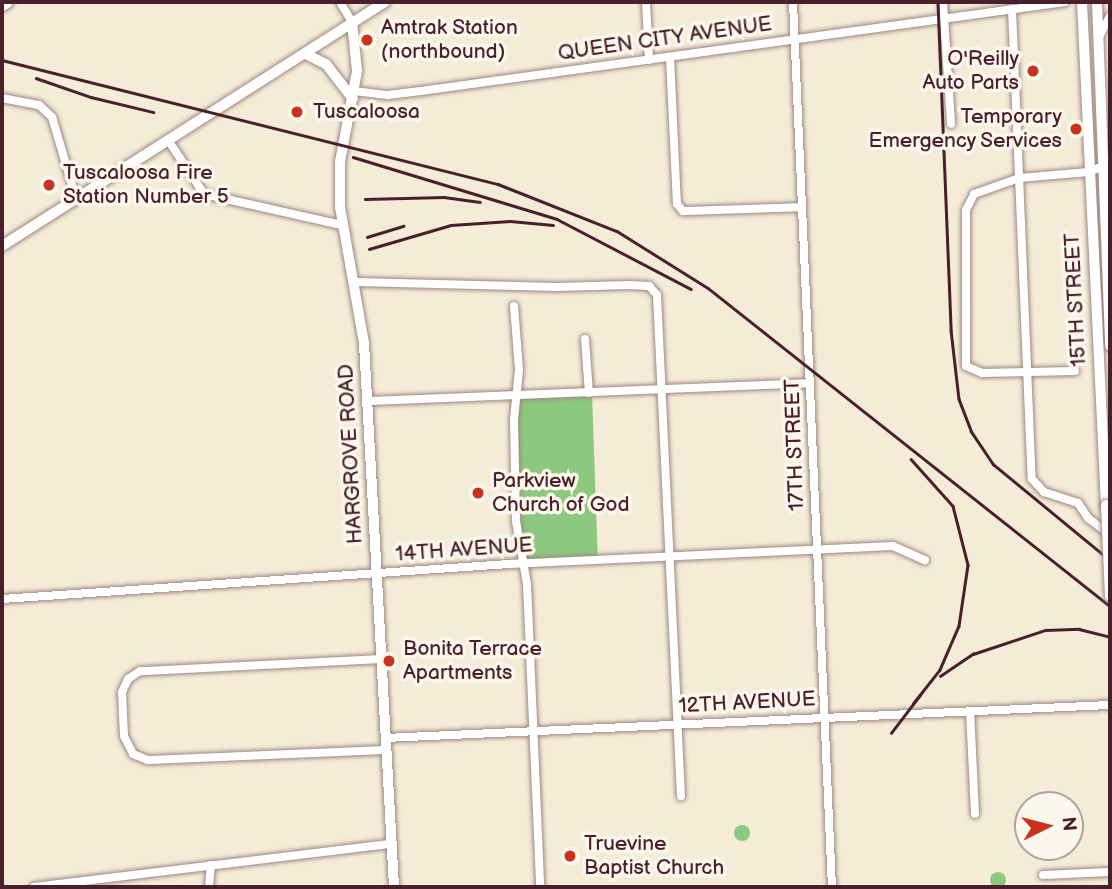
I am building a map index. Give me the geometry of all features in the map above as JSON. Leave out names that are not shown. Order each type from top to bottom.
[{"type":"highway","points":[[2,5],[7,2]]},
{"type":"main road","points":[[2,246],[385,2]]},
{"type":"main road","name":"15TH STREET","points":[[1082,2],[1110,596]]},
{"type":"main road","name":"15TH STREET","points":[[1097,2],[1107,164],[1110,346]]},
{"type":"main road","name":"HARGROVE ROAD","points":[[352,22],[357,51],[353,95],[340,162],[342,225],[356,282],[368,401],[394,887]]},
{"type":"main road","points":[[306,54],[326,64],[353,95]]},
{"type":"street","points":[[340,2],[352,22]]},
{"type":"street","points":[[646,2],[649,60]]},
{"type":"street","name":"17TH STREET","points":[[793,2],[832,887]]},
{"type":"street","points":[[943,2],[951,124]]},
{"type":"street","name":"QUEEN CITY AVENUE","points":[[353,95],[401,94],[1007,7],[1065,2]]},
{"type":"street","points":[[1007,7],[1019,178],[1032,479],[1044,492],[1077,503],[1088,518],[1110,534]]},
{"type":"street","points":[[1099,45],[1110,16]]},
{"type":"street","points":[[670,57],[677,204],[683,211],[802,207]]},
{"type":"street","points":[[2,98],[39,105],[52,117],[76,198]]},
{"type":"street","points":[[168,140],[204,194],[342,225]]},
{"type":"street","points":[[1075,371],[982,373],[966,366],[964,346],[968,201],[974,194],[1019,178],[1089,172],[1107,164]]},
{"type":"street","points":[[356,282],[649,286],[657,295],[681,796]]},
{"type":"street","points":[[513,306],[517,350],[516,521],[527,584],[540,887]]},
{"type":"street","points":[[585,339],[589,393]]},
{"type":"street","points":[[368,401],[810,383]]},
{"type":"street","name":"14TH AVENUE","points":[[2,599],[522,563],[671,556],[893,547],[925,560]]},
{"type":"street","name":"12TH AVENUE","points":[[381,659],[140,671],[124,687],[124,736],[133,754],[148,760],[533,731],[1110,705]]},
{"type":"street","points":[[970,711],[975,814]]},
{"type":"street","points":[[34,887],[391,844]]},
{"type":"street","points":[[209,887],[211,864]]},
{"type":"street","points":[[1043,875],[1110,872]]},
{"type":"green space","points":[[592,393],[598,560],[522,563],[516,396]]},
{"type":"green space","points":[[739,825],[745,825],[750,833],[748,839],[739,841],[734,836],[734,830]]},
{"type":"green space","points":[[995,872],[1001,872],[1006,880],[1004,886],[995,888],[990,883],[990,877]]},
{"type":"railway","points":[[938,2],[951,330],[959,399],[971,431],[993,464],[1110,560]]},
{"type":"railway","points":[[2,60],[498,184],[617,231],[708,288],[1110,606]]},
{"type":"railway","points":[[36,78],[91,97],[153,112]]},
{"type":"railway","points":[[353,157],[557,219],[691,289]]},
{"type":"railway","points":[[365,199],[444,197],[480,202]]},
{"type":"railway","points":[[369,249],[451,225],[510,221],[553,225]]},
{"type":"railway","points":[[367,237],[403,226]]},
{"type":"railway","points":[[911,459],[953,506],[968,565],[959,626],[940,670],[914,703]]},
{"type":"railway","points":[[940,676],[973,654],[1045,630],[1079,629],[1110,637]]},
{"type":"railway","points":[[891,733],[920,695]]},
{"type":"place","name":"Amtrak Station (northbound)","points":[[367,40]]},
{"type":"place","name":"O'Reilly Auto Parts","points":[[1033,71]]},
{"type":"place","name":"Tuscaloosa","points":[[297,112]]},
{"type":"place","name":"Temporary Emergency Services","points":[[1076,129]]},
{"type":"place","name":"Tuscaloosa Fire Station Number 5","points":[[49,185]]},
{"type":"place","name":"Parkview Church of God","points":[[478,493]]},
{"type":"place","name":"Bonita Terrace Apartments","points":[[389,661]]},
{"type":"place","name":"Truevine Baptist Church","points":[[570,856]]}]
